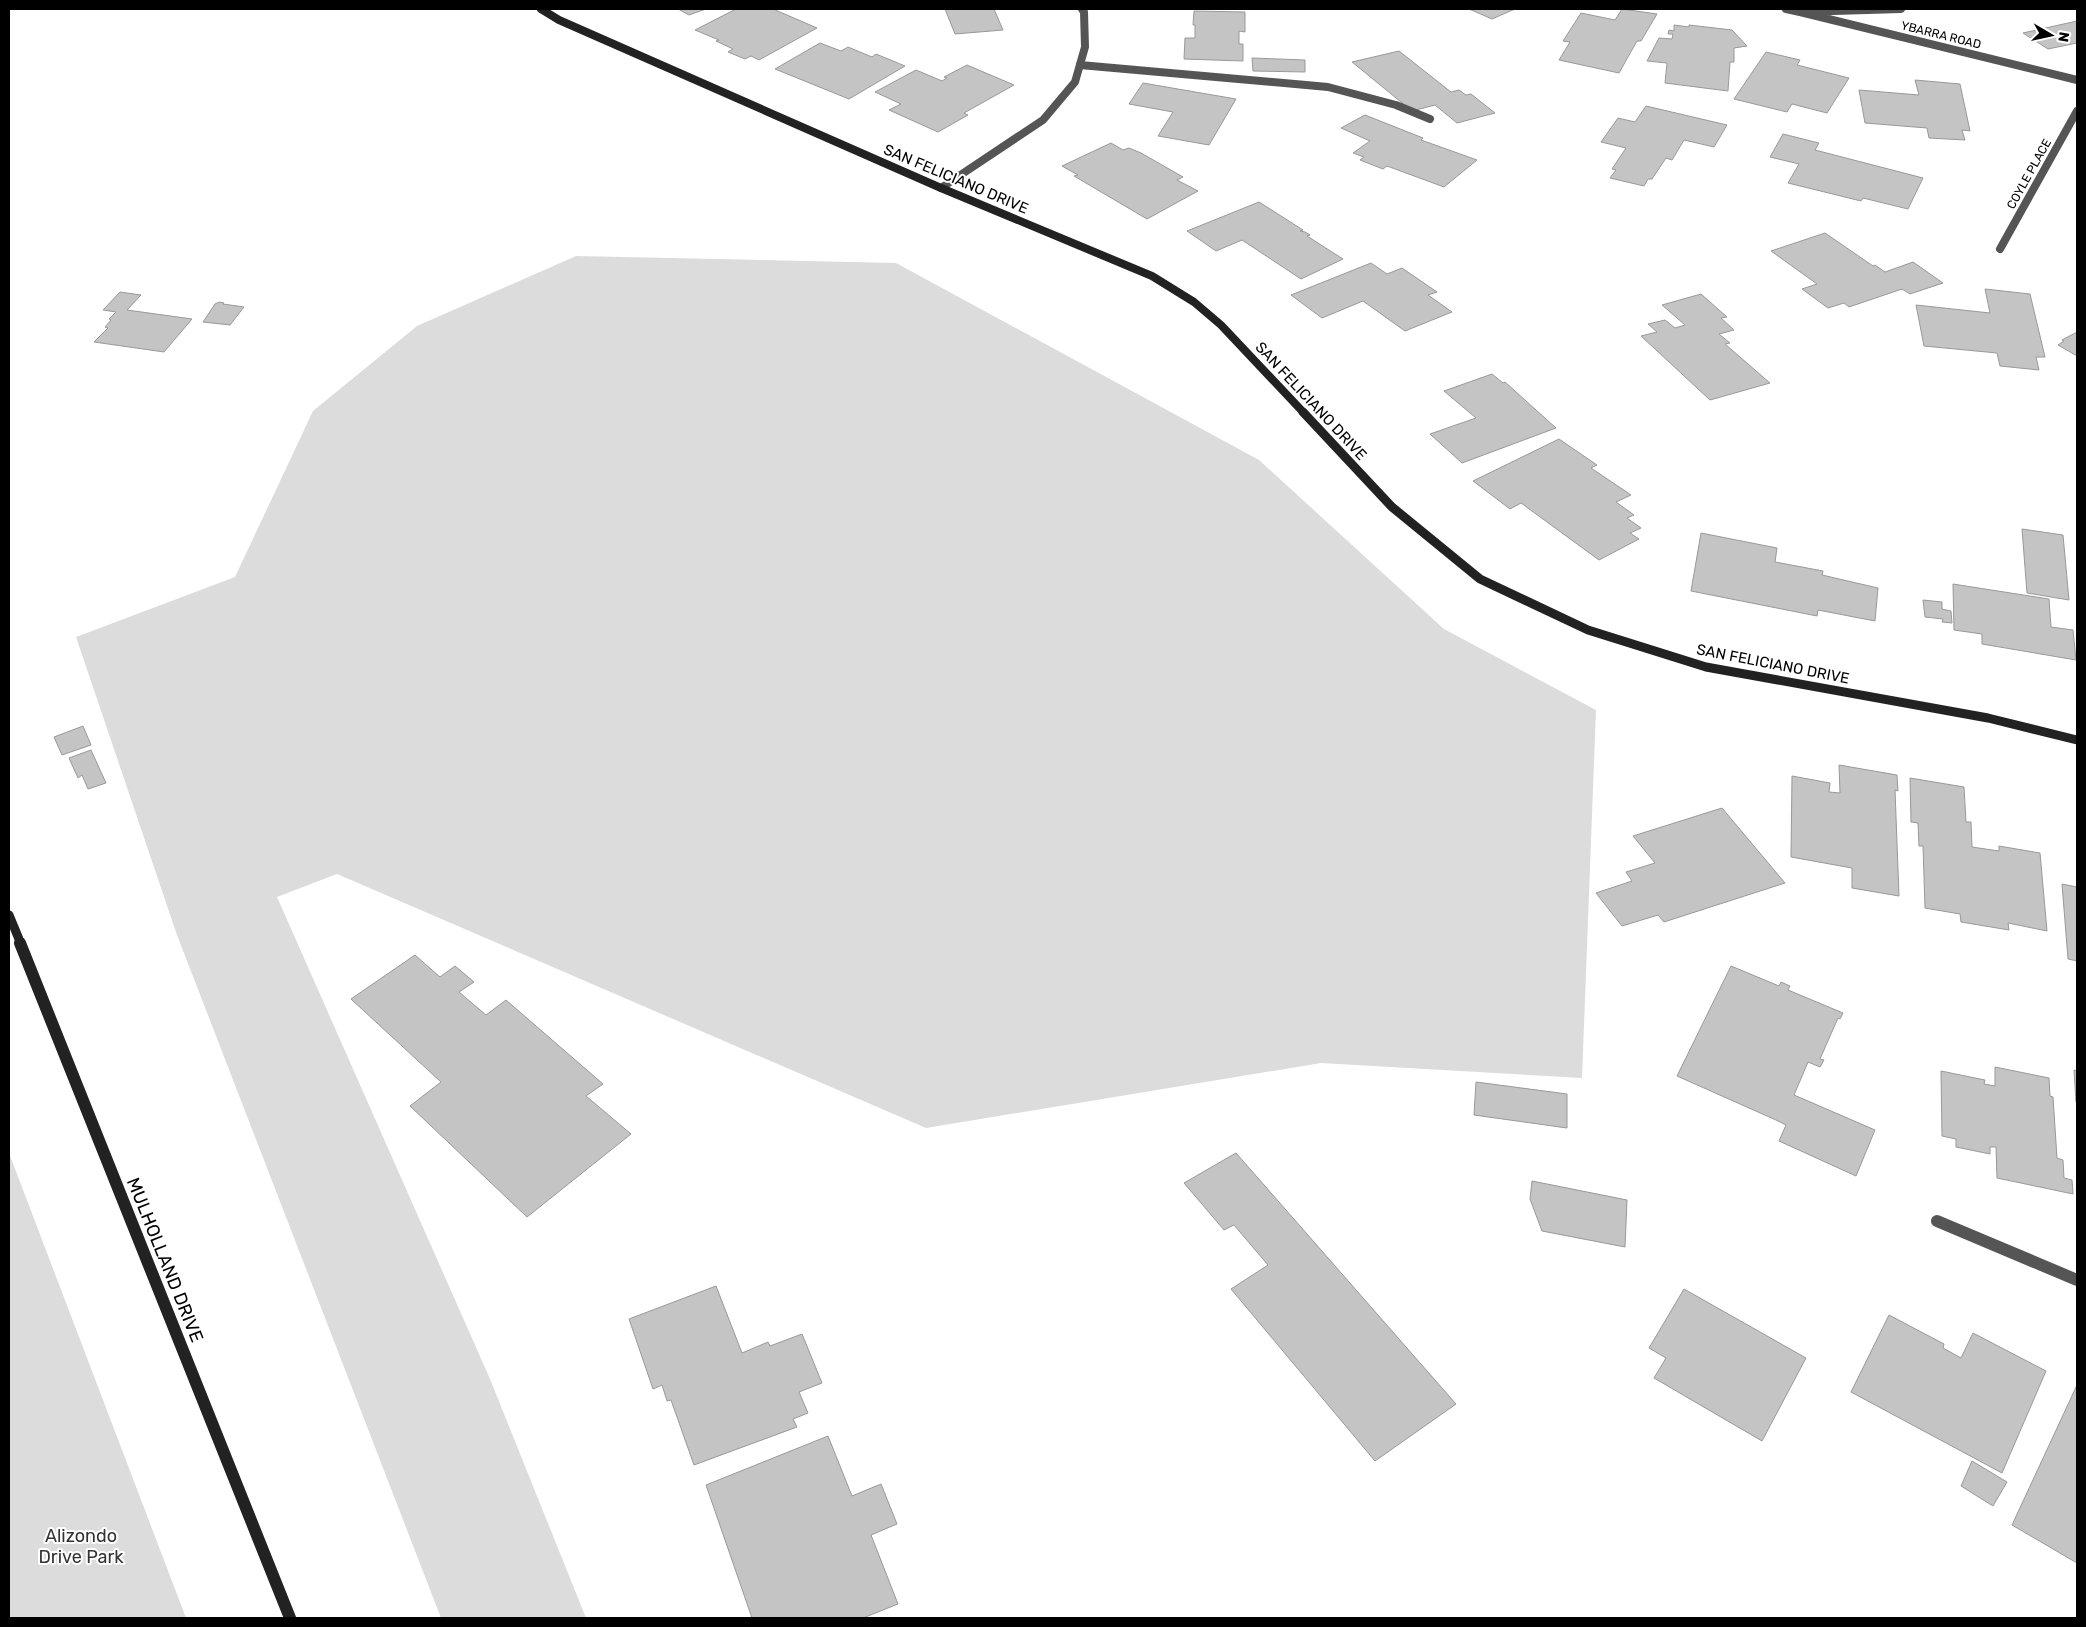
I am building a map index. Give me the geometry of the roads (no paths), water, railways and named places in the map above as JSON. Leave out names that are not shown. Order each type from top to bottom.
[{"type":"street","name":"SAN FELICIANO DRIVE","points":[[541,9],[559,20],[940,188],[1152,276],[1194,302],[1220,325],[1392,507],[1480,579],[1588,630],[1706,667],[1988,718],[2077,740]]},
{"type":"street","points":[[940,188],[1043,120],[1075,82],[1085,47],[1084,12],[1082,9]]},
{"type":"street","points":[[1786,9],[1901,9]]},
{"type":"street","name":"YBARRA ROAD","points":[[1800,10],[2077,80]]},
{"type":"street","points":[[1080,66],[1328,87],[1396,104],[1430,119]]},
{"type":"street","name":"COYLE PLACE","points":[[2000,249],[2077,111]]},
{"type":"street","name":"MULHOLLAND DRIVE","points":[[9,915],[290,1618]]},
{"type":"street","points":[[1937,1221],[2077,1280]]},
{"type":"park label","name":"Alizondo Drive Park","points":[[81,1546]]}]
